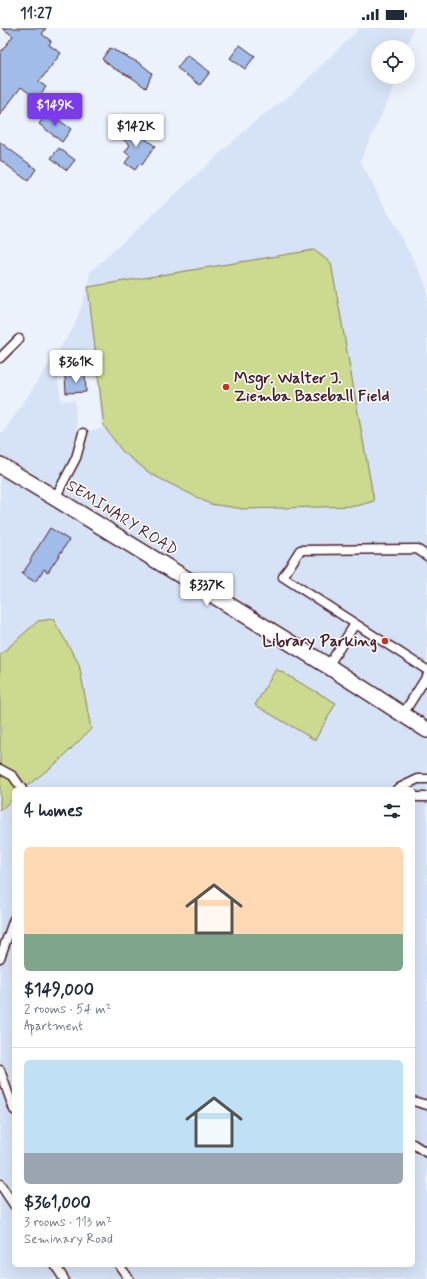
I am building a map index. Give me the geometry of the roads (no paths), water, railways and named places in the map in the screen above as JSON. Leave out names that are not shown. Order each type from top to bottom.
[{"type":"street","name":"SEMINARY ROAD","points":[[0,465],[328,666],[427,730]]},
{"type":"lane","points":[[0,358],[19,339]]},
{"type":"lane","points":[[55,498],[76,458],[83,433]]},
{"type":"lane","points":[[427,556],[417,549],[300,550],[283,577],[427,670]]},
{"type":"lane","points":[[328,666],[355,624]]},
{"type":"lane","points":[[403,714],[427,676]]},
{"type":"lane","points":[[0,769],[13,776],[21,787]]},
{"type":"lane","points":[[401,787],[418,779],[427,779]]},
{"type":"lane","points":[[415,796],[427,797]]},
{"type":"lane","points":[[0,958],[12,925]]},
{"type":"lane","points":[[1,1075],[12,1105]]},
{"type":"lane","points":[[415,1102],[427,1105]]},
{"type":"lane","points":[[415,1145],[427,1153]]},
{"type":"lane","points":[[0,1184],[12,1202]]},
{"type":"lane","points":[[56,1267],[64,1279]]},
{"type":"lane","points":[[120,1267],[129,1279]]},
{"type":"place","name":"Msgr. Walter J. Ziemba Baseball Field","points":[[226,387]]},
{"type":"place","name":"Library Parking","points":[[385,641]]}]
